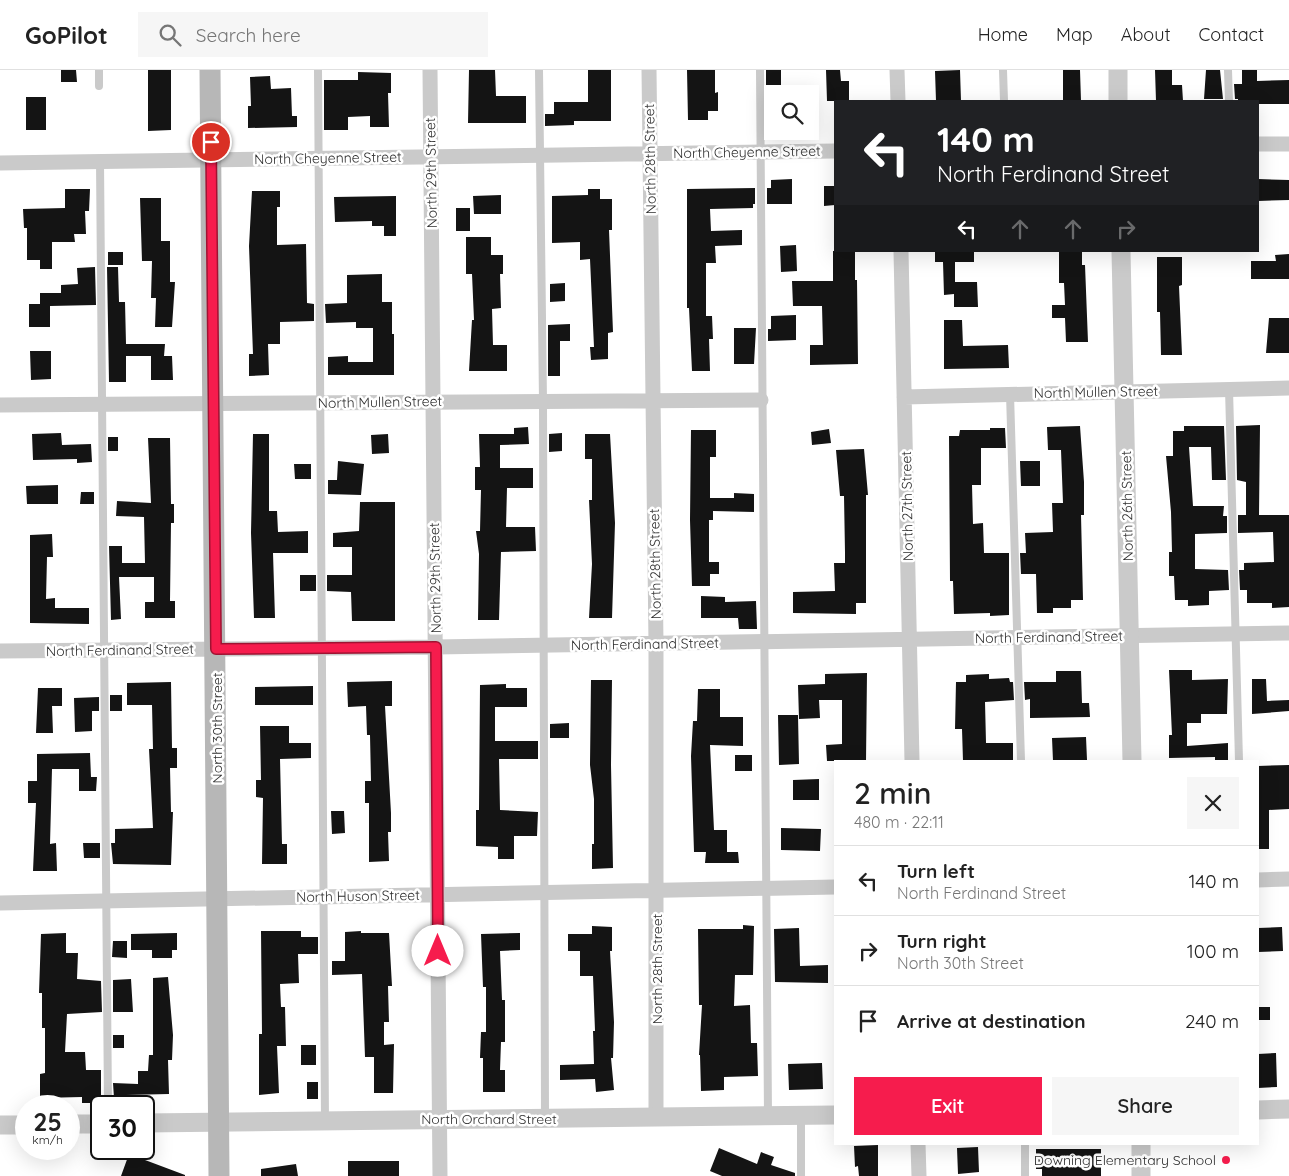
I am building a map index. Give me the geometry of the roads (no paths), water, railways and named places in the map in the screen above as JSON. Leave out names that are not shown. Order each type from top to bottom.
[{"type":"main road","name":"North 30th Street","points":[[210,70],[219,1176]]},
{"type":"street","name":"North 29th Street","points":[[430,70],[440,1176]]},
{"type":"street","name":"North 28th Street","points":[[649,70],[656,644],[656,1117]]},
{"type":"street","points":[[897,70],[898,100]]},
{"type":"street","points":[[1118,70],[1118,100]]},
{"type":"street","points":[[1259,144],[1289,144]]},
{"type":"street","name":"North Cheyenne Street","points":[[0,163],[834,151]]},
{"type":"street","name":"North 27th Street","points":[[901,252],[912,760]]},
{"type":"street","name":"North 26th Street","points":[[1121,252],[1132,760]]},
{"type":"street","name":"North Mullen Street","points":[[904,397],[1289,388]]},
{"type":"street","name":"North Mullen Street","points":[[0,405],[212,402],[320,403],[433,400],[543,402],[761,400]]},
{"type":"street","name":"North Ferdinand Street","points":[[0,651],[544,646],[1289,632]]},
{"type":"street","points":[[1259,880],[1289,879]]},
{"type":"street","name":"North Huson Street","points":[[0,903],[834,887]]},
{"type":"street","points":[[1259,1110],[1289,1109]]},
{"type":"street","name":"North Orchard Street","points":[[155,1123],[834,1115]]},
{"type":"street","points":[[0,1125],[15,1125]]},
{"type":"street","points":[[918,1145],[919,1176]]},
{"type":"street","points":[[1141,1145],[1141,1176]]},
{"type":"lane","points":[[99,70],[99,86]]},
{"type":"lane","points":[[318,70],[326,1121]]},
{"type":"lane","points":[[538,70],[543,402],[546,892],[545,1119]]},
{"type":"lane","points":[[760,70],[761,400],[765,642],[768,1116]]},
{"type":"lane","points":[[1004,70],[1004,100]]},
{"type":"lane","points":[[1228,70],[1229,100]]},
{"type":"lane","points":[[100,162],[108,1095]]},
{"type":"lane","points":[[1229,389],[1239,760]]},
{"type":"lane","points":[[1010,394],[1021,760]]},
{"type":"lane","points":[[801,1116],[801,1176]]},
{"type":"lane","points":[[1025,1145],[1025,1176]]},
{"type":"place","name":"Downing Elementary School","points":[[1226,1160]]}]
